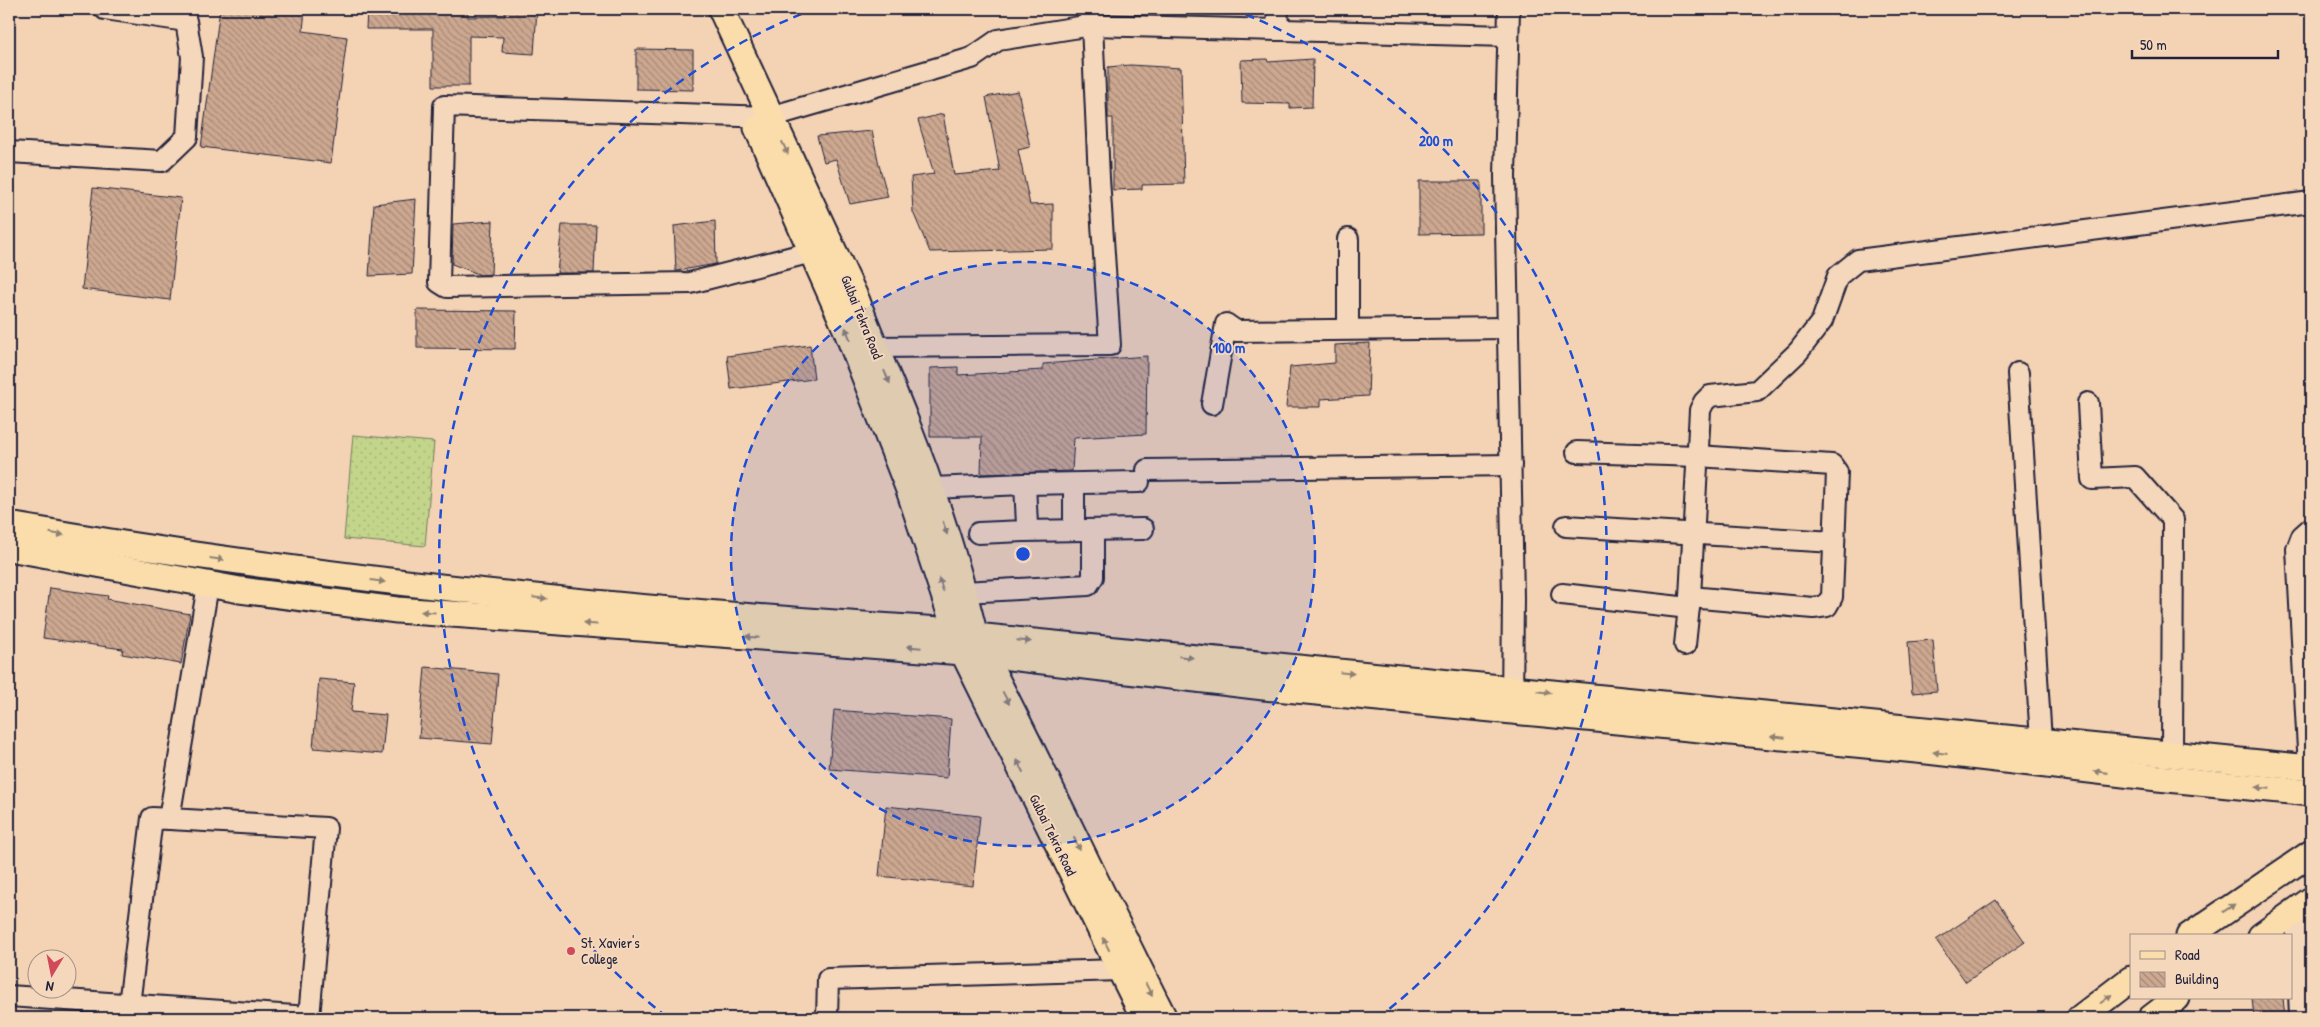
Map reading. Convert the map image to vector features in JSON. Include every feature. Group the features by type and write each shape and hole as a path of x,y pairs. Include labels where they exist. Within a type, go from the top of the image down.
{"main road":[{"name":"Gulbai Tekra Road","path":"706,9 727,55 761,116 857,301 932,488 964,592 970,643 1164,1018"},
{"name":"Gulbai Tekra Road","path":"721,9 812,252 846,329 970,643 1119,970 1144,1018"},
{"path":"9,525 198,556 401,584 1513,700 1917,750 2158,778 2311,793"},
{"path":"9,548 208,585 397,610 970,643"},
{"path":"1513,700 2040,741 2310,768"},
{"path":"2192,934 2311,853"},
{"path":"2264,934 2304,906"},
{"path":"2080,1018 2130,980"},
{"path":"2150,1018 2174,1000"}],"street":[{"path":"9,152 162,161 187,137 192,57 186,21 104,9"},
{"path":"1277,30 1278,9"},
{"path":"1509,9 1505,176 1511,465 1513,700"},
{"path":"874,347 1110,345 1091,17"},
{"path":"812,252 690,283 447,287 439,282 444,106 761,116 972,58 998,40 1091,17 1277,30 1508,36"},
{"path":"9,141 40,155"},
{"path":"1685,645 1700,410 1710,396 1757,391 1804,344 1822,321 1838,276 1858,260 2311,202"},
{"path":"1348,239 1348,330"},
{"path":"1212,404 1226,324 1236,331 1508,328"},
{"path":"2018,373 2040,741"},
{"path":"2088,402 2092,479 2135,477 2174,520 2172,754"},
{"path":"1562,594 1813,608 1827,606 1832,598 1836,472 1832,465 1698,456 1577,452"},
{"path":"932,488 1074,484 1143,476 1511,465"},
{"path":"1024,531 1027,525 1025,484"},
{"path":"964,592 1088,585 1093,577 1074,484"},
{"path":"1566,526 1834,542"},
{"path":"2310,768 2297,549 2302,536 2311,528"},
{"path":"978,533 1143,529"},
{"path":"169,819 208,585"},
{"path":"9,996 129,1005 309,1018 326,828 152,818 129,1005"},
{"path":"2300,1018 2304,906"},
{"path":"827,1018 828,979 1119,970"}],"green space":[{"path":"353,435 434,442 425,546 344,539"}],"building":[{"path":"220,9 305,9 303,31 347,37 331,163 201,147"},
{"path":"367,9 468,9 468,17 505,16 505,9 537,9 534,54 502,52 503,37 469,36 469,86 433,86 433,29 366,29"},
{"path":"636,49 693,50 693,90 636,89"},
{"path":"1267,59 1268,62 1313,59 1312,107 1290,108 1290,104 1242,103 1241,60"},
{"path":"1130,65 1181,68 1184,184 1142,185 1142,189 1113,190 1113,118 1108,118 1108,67"},
{"path":"1018,91 1030,147 1018,150 1030,205 1053,204 1053,249 930,252 913,212 911,177 934,174 918,120 943,114 954,175 1000,171 986,97"},
{"path":"872,131 888,197 850,204 836,159 824,162 817,136"},
{"path":"1419,181 1481,181 1481,233 1419,234"},
{"path":"93,188 181,198 170,300 82,289"},
{"path":"416,199 412,274 369,276 374,204"},
{"path":"493,221 491,274 481,275 452,264 453,224"},
{"path":"715,221 716,264 676,271 674,226"},
{"path":"562,225 596,225 594,273 557,273"},
{"path":"417,310 516,311 515,349 417,348"},
{"path":"1370,343 1368,396 1321,399 1321,407 1286,407 1290,367 1335,363 1335,345"},
{"path":"810,345 814,379 731,389 727,356"},
{"path":"1147,356 1146,434 1074,438 1072,471 981,474 982,437 930,437 930,368 958,367 958,375 1043,370 1043,364"},
{"path":"50,588 108,596 107,599 190,614 181,664 122,654 123,649 43,638"},
{"path":"1933,640 1937,691 1912,693 1908,642"},
{"path":"425,667 498,674 492,744 419,738"},
{"path":"319,679 354,682 351,712 386,715 382,754 313,748"},
{"path":"834,710 951,719 947,778 829,769"},
{"path":"886,806 980,816 973,886 879,876"},
{"path":"1996,900 2025,942 1966,982 1936,940"},
{"path":"2252,1000 2283,1000 2285,1018 2254,1018"}],"place":[{"name":"St. Xavier's College","path":"571,951"}]}
